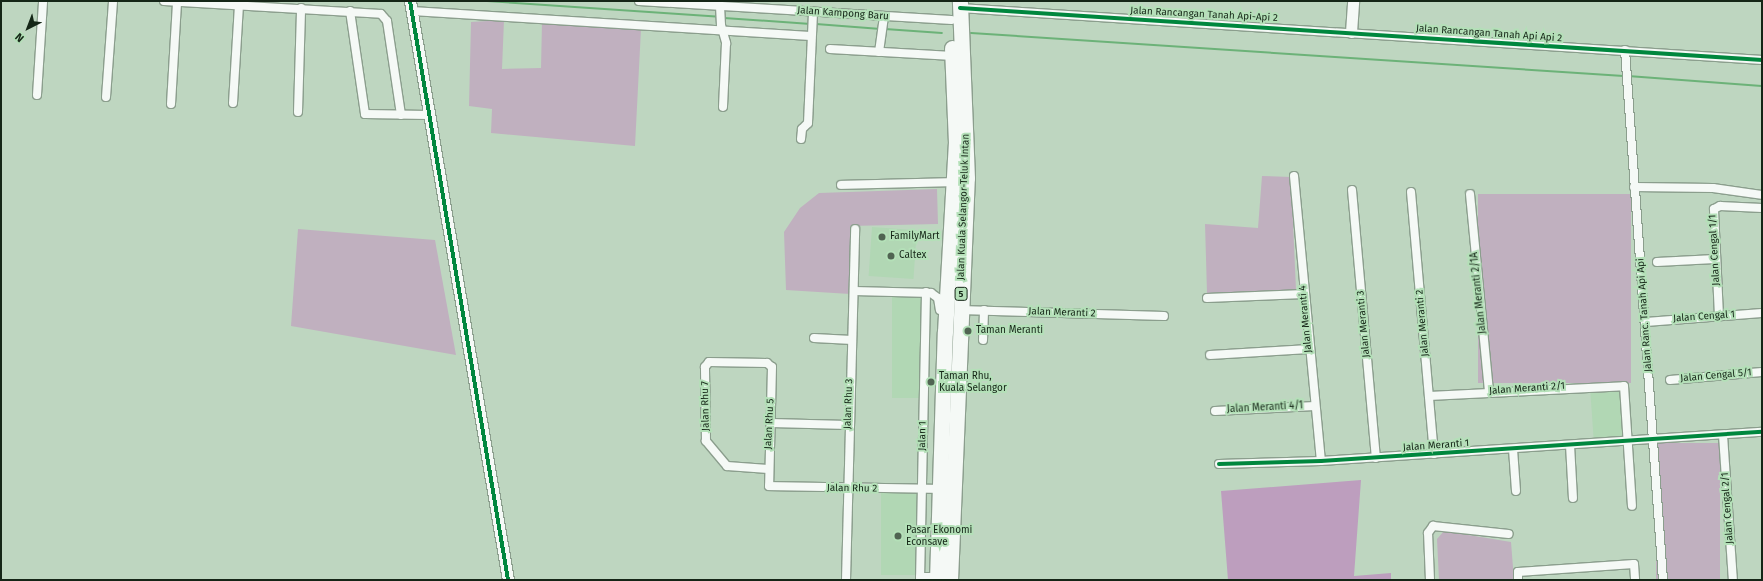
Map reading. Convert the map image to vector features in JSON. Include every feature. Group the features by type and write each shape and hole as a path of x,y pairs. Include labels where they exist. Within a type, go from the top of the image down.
{"highway":[{"name":"Jalan Kuala Selangor-Teluk Intan","path":"942,579 940,489 945,332 953,182 953,56 955,8"},
{"name":"Jalan Kuala Selangor-Teluk Intan","path":"942,579 960,310 967,127 955,8"}],"street":[{"path":"37,95 43,1"},
{"path":"106,97 113,1"},
{"path":"164,1 374,12 387,20 401,115"},
{"name":"Jalan Kampong Baru","path":"639,1 720,9 813,12 883,20 955,8"},
{"path":"1351,32 1353,1"},
{"path":"171,104 177,2"},
{"path":"233,103 239,5"},
{"path":"508,580 428,115 411,6 722,27 810,36"},
{"path":"298,112 301,8"},
{"name":"Jalan Rancangan Tanah Api-Api 2","path":"955,8 1351,32"},
{"path":"720,9 726,43 723,107"},
{"path":"350,11 365,114 428,115"},
{"path":"801,139 802,129 808,123 810,36 813,12"},
{"path":"879,52 883,20"},
{"name":"Jalan Rancangan Tanah Api Api 2","path":"1351,32 1625,50"},
{"path":"830,50 953,56"},
{"path":"1625,50 1762,60"},
{"name":"Jalan Ranc. Tanah Api Api","path":"1625,50 1634,186 1646,322 1663,580"},
{"name":"Jalan Meranti 4","path":"1294,176 1309,349 1321,462"},
{"path":"841,185 953,182"},
{"path":"1634,186 1713,188 1762,196"},
{"name":"Jalan Meranti 3","path":"1352,190 1376,458"},
{"name":"Jalan Meranti 2","path":"1412,192 1434,454"},
{"name":"Jalan Meranti 2/1A","path":"1470,194 1489,392"},
{"name":"Jalan Cengal 1/1","path":"1719,316 1715,258 1715,207 1762,208"},
{"name":"Jalan Rhu 3","path":"846,580 848,425 856,229"},
{"path":"928,293 941,283 943,262 949,251"},
{"path":"1657,262 1715,258"},
{"path":"854,291 928,293 940,301 945,332"},
{"name":"Jalan 1","path":"920,578 921,490 928,293"},
{"path":"1207,298 1304,294"},
{"name":"Jalan Meranti 2","path":"960,310 1164,316"},
{"path":"983,340 984,310"},
{"name":"Jalan Cengal 1","path":"1646,322 1762,313"},
{"path":"814,338 852,340"},
{"path":"1210,356 1309,349"},
{"name":"Jalan Rhu 7","path":"768,469 727,466 706,441 705,367 711,361 771,364"},
{"name":"Jalan Rhu 5","path":"767,483 771,423 771,364"},
{"name":"Jalan Cengal 5/1","path":"1670,380 1762,372"},
{"name":"Jalan Meranti 2/1","path":"1430,396 1624,386 1629,441"},
{"name":"Jalan Meranti 4/1","path":"1215,411 1315,406"},
{"path":"771,423 848,425"},
{"name":"Jalan Meranti 1","path":"1219,464 1321,462 1762,432"},
{"name":"Jalan Cengal 2/1","path":"1723,435 1733,580"},
{"path":"1629,441 1632,506"},
{"path":"1570,445 1573,498"},
{"path":"1513,449 1516,491"},
{"name":"Jalan Rhu 2","path":"767,483 772,487 921,490 940,489"},
{"path":"1430,580 1428,533 1430,528 1508,534"},
{"path":"1518,580 1518,572 1634,564 1635,580"},
{"path":"920,578 942,579"}],"shaded area":[{"path":"504,20 502,69 541,68 542,22 641,29 635,146 491,133 492,109 469,106 471,22"},
{"path":"1262,176 1291,177 1296,290 1207,293 1205,224 1258,228"},
{"path":"937,189 938,224 850,226 850,294 786,290 784,232 800,208 819,193"},
{"path":"1478,194 1631,194 1631,383 1478,383"},
{"path":"872,227 917,230 913,279 869,276"},
{"path":"298,229 435,240 456,355 291,326"},
{"path":"892,295 923,295 923,398 892,398"},
{"path":"1622,386 1626,438 1594,440 1590,388"},
{"path":"1656,443 1720,443 1720,580 1656,580"},
{"path":"1361,480 1354,576 1391,573 1391,580 1228,580 1221,491"},
{"path":"881,492 918,492 918,575 881,575"},
{"path":"1444,531 1511,542 1514,580 1439,580 1437,539"}],"waterway":[{"path":"487,1 719,17"},
{"path":"724,18 811,24"},
{"path":"816,24 881,29"},
{"path":"885,29 942,33"},
{"path":"971,33 1624,76"},
{"path":"1628,76 1762,86"}],"cycle path":[{"path":"410,1 508,580"},
{"path":"960,8 1762,60"},
{"path":"1219,464 1321,461 1762,432"}],"place":[{"name":"FamilyMart","path":"882,237"},
{"name":"Caltex","path":"891,256"},
{"name":"Taman Meranti","path":"968,331"},
{"name":"Taman Rhu, Kuala Selangor","path":"931,382"},
{"name":"Pasar Ekonomi Econsave","path":"898,536"}]}
